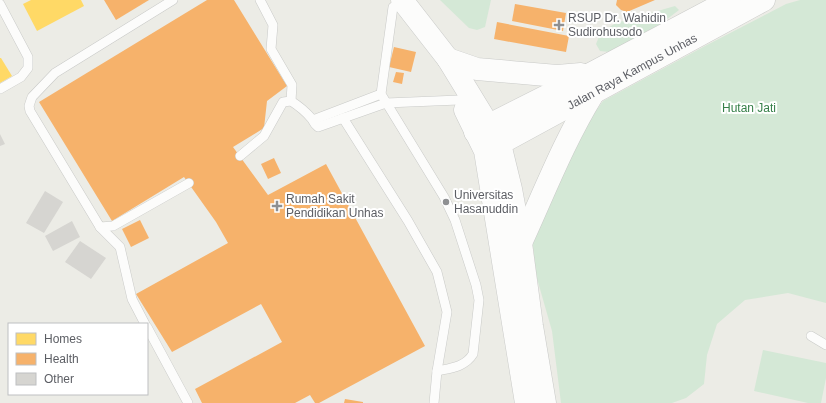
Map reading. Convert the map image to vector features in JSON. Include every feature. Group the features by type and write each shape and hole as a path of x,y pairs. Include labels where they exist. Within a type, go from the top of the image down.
{"street":[{"name":"Jalan Raya Kampus Unhas","path":"493,148 593,83 730,0"},
{"name":"Jalan Raya Kampus Unhas","path":"593,83 764,0"},
{"path":"394,2 459,100 482,128"},
{"path":"394,2 448,59 493,148 511,189 521,243 532,326 545,403"},
{"path":"448,59 477,69 557,76 593,83"},
{"path":"482,128 593,83"},
{"path":"521,243 593,83"},
{"path":"493,148 526,403"}],"lane":[{"path":"144,323 132,299 120,247 100,227 30,111 29,106 30,101 55,73 173,0"},
{"path":"260,0 274,25 271,49 292,85 291,101"},
{"path":"394,2 381,94 444,197 455,220 477,290 479,305 473,354 470,359 461,366 437,371"},
{"path":"0,4 28,56 28,68 21,77 0,89"},
{"path":"313,120 381,94"},
{"path":"240,156 264,136 282,102 291,101 301,108 318,127 386,103 459,100"},
{"path":"343,118 408,221 437,272 447,312 437,371 434,403"},
{"path":"100,227 113,226 189,183"},
{"path":"148,329 188,403"},
{"path":"811,336 826,346"}],"green space":[{"path":"440,0 491,0 485,27 477,30 469,28"},
{"name":"Hutan Jati","path":"800,0 826,0 826,303 788,293 745,300 717,324 707,355 704,384 686,398 672,403 561,403 552,331 536,275 532,236 571,146 603,101 786,4"},
{"path":"675,6 679,10 662,23 609,52 600,51 596,44 601,32 616,23"},
{"path":"763,350 826,363 826,378 821,403 808,403 754,391"}],"building: Homes":[{"path":"31,0 81,0 84,6 37,31 23,4"},
{"path":"0,58 12,76 0,83"}],"building: Health":[{"path":"104,0 149,0 116,20"},
{"path":"207,0 234,0 287,86 267,101 264,128 233,147 268,195 326,164 425,346 319,403 315,403 310,395 295,403 202,403 195,389 282,342 261,304 172,352 136,294 228,243 216,222 184,177 112,221 39,102"},
{"path":"617,0 655,0 627,12 621,10 616,5"},
{"path":"515,4 566,13 563,31 512,21"},
{"path":"497,22 569,36 566,52 494,39"},
{"path":"394,47 416,52 411,72 389,67"},
{"path":"396,72 404,73 402,84 393,82"},
{"path":"274,158 281,173 268,179 261,164"},
{"path":"140,220 149,238 131,247 122,229"},
{"path":"345,399 363,402 363,403 344,403"}],"building: Other":[{"path":"0,134 5,144 0,146"},
{"path":"45,191 63,202 44,233 26,223"},
{"path":"72,221 80,237 53,251 45,236"},
{"path":"80,241 106,258 91,279 65,262"}],"place":[{"name":"RSUP Dr. Wahidin Sudirohusodo","path":"559,25"},
{"name":"Universitas Hasanuddin","path":"446,202"},
{"name":"Rumah Sakit Pendidikan Unhas","path":"277,206"}]}
